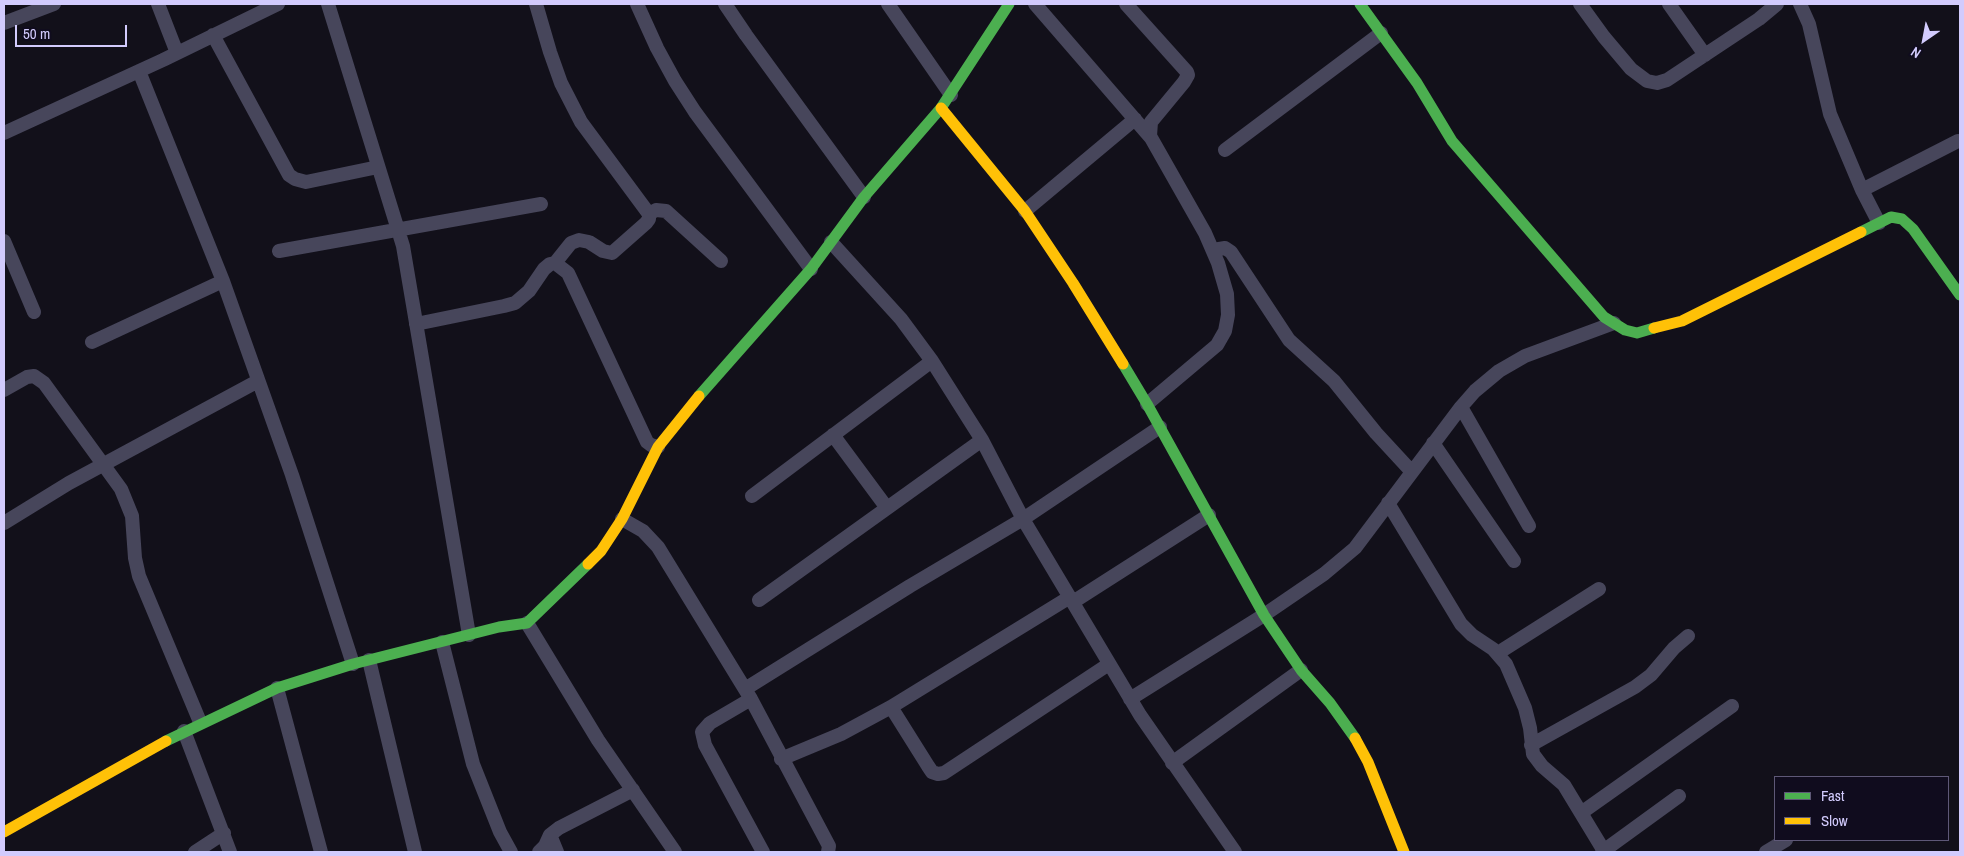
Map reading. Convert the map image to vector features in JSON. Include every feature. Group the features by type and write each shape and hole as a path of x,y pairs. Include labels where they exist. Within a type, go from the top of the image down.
{"street":[{"path":"4,23 54,4"},
{"path":"158,4 177,53"},
{"path":"4,134 278,4"},
{"path":"328,4 403,246 469,635"},
{"path":"416,324 515,303 529,291 544,269 550,264 556,263 571,243 579,240 589,242 602,251 612,253 649,219 649,214 581,122 562,83 550,52 536,4"},
{"path":"638,4 674,81 811,269"},
{"path":"725,4 864,197"},
{"path":"888,4 951,95"},
{"path":"4,832 184,730 277,688 353,664 500,627 527,624 601,551 622,519 658,447 679,419 811,269 864,197 941,108 1008,4"},
{"path":"1035,4 1151,138 1205,233 1213,250 1227,294 1228,315 1225,331 1217,345 1147,404"},
{"path":"1126,4 1188,75 1151,122 1149,131 1151,138"},
{"path":"1360,4 1417,83 1452,141 1604,317 1624,330 1637,333 1682,321 1891,217 1902,219 1913,229 1960,295"},
{"path":"1580,4 1604,38 1631,69 1647,81 1657,82 1667,80 1760,19 1777,4"},
{"path":"1669,4 1705,55"},
{"path":"1800,4 1809,24 1830,114 1862,190 1879,223"},
{"path":"1225,150 1381,33"},
{"path":"214,35 289,175 301,182 306,182 378,167"},
{"path":"139,71 223,281 292,475 353,664"},
{"path":"941,108 1025,211 1073,283 1147,404 1264,615 1301,670 1352,732 1368,762 1404,852"},
{"path":"1025,211 1135,120"},
{"path":"1862,190 1958,141"},
{"path":"279,251 541,204"},
{"path":"649,214 656,210 666,211 720,261"},
{"path":"4,241 34,312"},
{"path":"831,242 901,319 932,361 982,440 1024,519 1130,699 1231,851"},
{"path":"1213,250 1225,248 1235,257 1289,340 1329,376 1376,433 1412,472"},
{"path":"556,263 568,273 647,442 658,447"},
{"path":"92,342 223,281"},
{"path":"1130,699 1264,615 1324,574 1355,548 1461,407 1475,391 1499,371 1525,356 1614,323"},
{"path":"752,496 932,361"},
{"path":"4,390 27,376 34,376 44,383 127,501 132,516 135,558 139,576 200,722"},
{"path":"4,523 102,464 258,380"},
{"path":"1461,407 1529,526"},
{"path":"763,852 705,745 702,732 710,722 748,694 910,586 1024,519 1160,427"},
{"path":"833,435 886,508"},
{"path":"759,600 982,440"},
{"path":"1433,443 1514,561"},
{"path":"1388,503 1461,624 1466,630 1498,654 1506,664 1525,708 1530,728 1531,745 1536,760 1564,785 1581,813 1611,850 1679,796"},
{"path":"781,759 841,734 891,707 1209,515"},
{"path":"622,519 643,531 658,547 748,694 829,846 828,852"},
{"path":"1498,654 1599,589"},
{"path":"527,624 598,740 675,852"},
{"path":"1531,745 1635,687 1651,675 1674,648 1688,636"},
{"path":"442,642 473,764 510,852"},
{"path":"369,660 415,852"},
{"path":"891,707 932,772 944,773 1109,664"},
{"path":"1172,763 1301,670"},
{"path":"277,688 321,852"},
{"path":"1581,813 1732,706"},
{"path":"184,730 230,852"},
{"path":"539,852 545,846 550,835 559,828 633,790"},
{"path":"195,852 224,833"},
{"path":"550,835 557,852"},
{"path":"1766,852 1784,841"}],"traffic: fast":[{"path":"699,396 811,269 864,197 941,108 1009,4"},
{"path":"1360,4 1417,83 1452,141 1604,317 1625,330 1637,333 1654,328"},
{"path":"1861,232 1891,217 1902,219 1913,229 1960,295"},
{"path":"1123,364 1264,615 1301,670 1330,703 1355,738"},
{"path":"166,741 277,688 353,664 499,627 527,623 588,564"}],"traffic: slow":[{"path":"941,108 1025,211 1073,283 1123,364"},
{"path":"1654,328 1682,321 1861,232"},
{"path":"588,564 601,551 622,519 658,447 699,396"},
{"path":"1355,738 1368,762 1404,852"},
{"path":"4,832 166,741"}]}
